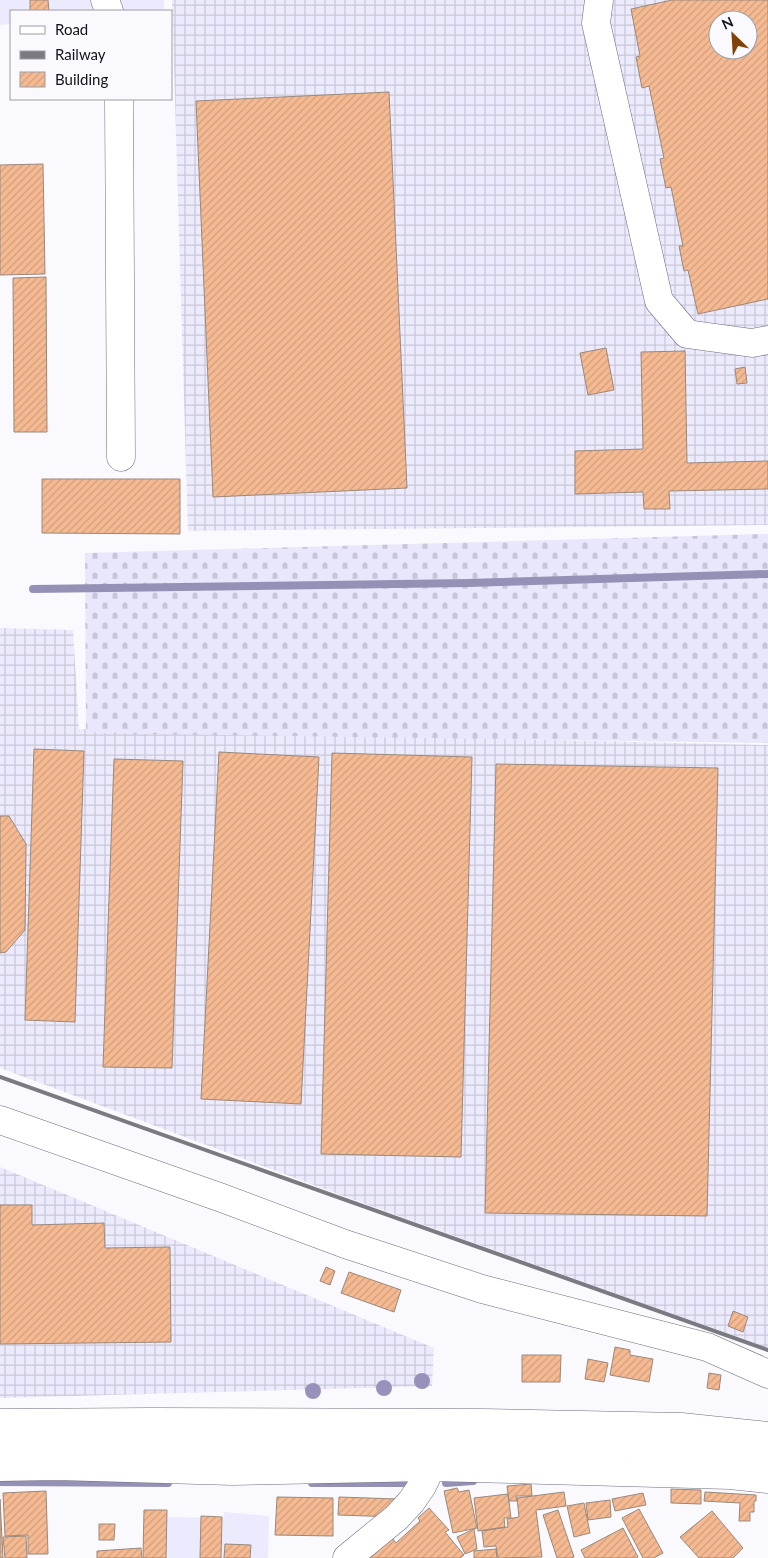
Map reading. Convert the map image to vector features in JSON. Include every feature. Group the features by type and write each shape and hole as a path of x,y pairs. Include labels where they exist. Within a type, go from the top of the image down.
{"street":[{"path":"599,0 596,23 659,301 687,334 752,343 768,340"},
{"path":"119,100 121,457"},
{"path":"0,1120 222,1198 345,1244 482,1289 707,1348 768,1374"},
{"path":"0,1423 493,1423 682,1427 768,1436"},
{"path":"0,1445 429,1455 768,1479"},
{"path":"0,1467 57,1466 233,1471 429,1455 634,1445 768,1456"},
{"path":"346,1558 396,1518 422,1486 429,1455"}],"shaded area":[{"path":"0,0 164,0 164,10 10,10 10,24 0,25"},
{"path":"172,0 768,0 768,525 188,531"},
{"path":"0,628 73,630 79,729 768,745 768,1348 346,1197 0,1068"},
{"path":"0,1167 434,1348 432,1386 0,1398"},
{"path":"224,1512 269,1516 268,1558 147,1558 148,1517 224,1518"}],"green space":[{"path":"768,534 768,743 86,733 85,553"}],"building":[{"path":"30,0 48,0 49,10 30,10"},
{"path":"672,0 768,0 768,299 698,314 688,270 684,271 679,246 683,246 671,187 666,188 660,159 664,158 649,86 642,88 636,57 640,56 631,9"},
{"path":"389,92 407,488 213,497 196,101"},
{"path":"43,164 45,274 0,275 0,165"},
{"path":"46,277 47,432 14,432 13,278"},
{"path":"606,348 614,390 588,395 580,353"},
{"path":"685,351 687,463 768,461 768,489 669,491 670,509 644,509 643,492 575,494 575,451 643,449 641,352"},
{"path":"745,367 747,383 737,384 735,369"},
{"path":"42,479 180,479 180,534 42,533"},
{"path":"34,749 84,751 75,1022 25,1020"},
{"path":"219,752 319,757 301,1104 201,1099"},
{"path":"332,753 472,757 461,1157 321,1154"},
{"path":"114,759 183,761 172,1068 103,1067"},
{"path":"496,764 718,768 707,1216 485,1213"},
{"path":"0,816 9,816 26,844 25,930 6,952 0,953"},
{"path":"0,1205 32,1205 32,1225 104,1223 105,1248 170,1247 171,1342 0,1344"},
{"path":"326,1267 335,1271 330,1285 320,1281"},
{"path":"349,1272 401,1290 394,1312 341,1293"},
{"path":"733,1311 748,1317 743,1332 728,1326"},
{"path":"615,1347 630,1350 630,1355 653,1359 649,1382 610,1375"},
{"path":"522,1355 561,1355 560,1382 522,1382"},
{"path":"588,1359 608,1363 604,1382 585,1379"},
{"path":"709,1373 721,1375 719,1390 707,1388"},
{"path":"531,1484 532,1496 516,1496 517,1501 509,1501 507,1486"},
{"path":"457,1488 459,1492 469,1490 477,1528 453,1533 444,1491"},
{"path":"671,1489 701,1490 701,1504 671,1503"},
{"path":"46,1491 48,1554 28,1554 28,1535 5,1536 3,1493"},
{"path":"564,1492 566,1506 536,1510 542,1557 498,1558 496,1546 484,1547 482,1531 508,1527 507,1519 519,1517 517,1498"},
{"path":"705,1492 756,1495 754,1512 750,1512 750,1521 739,1521 740,1503 704,1501"},
{"path":"643,1493 646,1505 615,1511 612,1499"},
{"path":"508,1494 511,1518 504,1518 505,1527 478,1531 474,1498"},
{"path":"277,1497 333,1498 333,1536 275,1535"},
{"path":"339,1497 397,1499 397,1517 338,1515"},
{"path":"0,1499 3,1558 0,1558"},
{"path":"610,1500 611,1517 588,1520 586,1503"},
{"path":"584,1503 590,1533 574,1537 567,1506"},
{"path":"429,1508 449,1530 445,1532 464,1555 460,1558 370,1558 392,1538 396,1543 420,1521 418,1518"},
{"path":"639,1509 663,1553 654,1558 643,1558 622,1518"},
{"path":"144,1510 167,1510 166,1558 143,1558"},
{"path":"558,1510 574,1557 557,1558 543,1515"},
{"path":"712,1511 743,1548 733,1558 699,1558 680,1537"},
{"path":"201,1516 222,1517 221,1558 200,1558"},
{"path":"99,1524 115,1524 114,1540 99,1540"},
{"path":"623,1528 638,1557 585,1558 581,1550"},
{"path":"474,1529 477,1549 465,1554 457,1537"},
{"path":"26,1536 27,1558 5,1558 3,1537"},
{"path":"225,1544 251,1545 250,1558 224,1558"},
{"path":"141,1548 142,1558 97,1558 97,1551"},
{"path":"496,1549 497,1558 474,1558 474,1551"}],"waterway":[{"path":"33,589 468,583 768,574"},
{"path":"446,1483 473,1481"},
{"path":"0,1482 168,1483"},
{"path":"312,1483 412,1483"}],"railway":[{"path":"0,1077 768,1350"}]}
